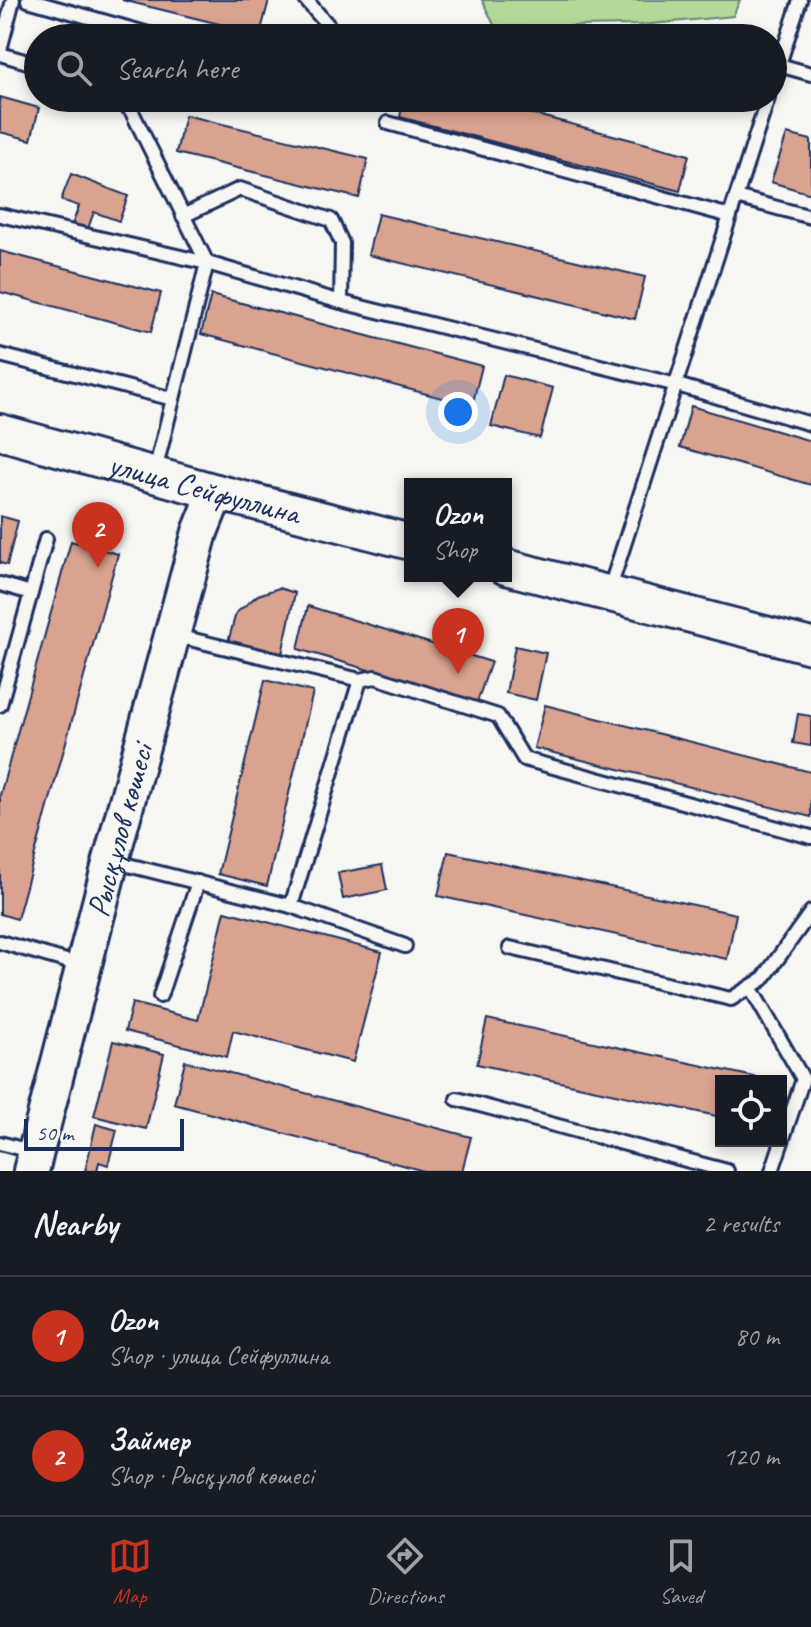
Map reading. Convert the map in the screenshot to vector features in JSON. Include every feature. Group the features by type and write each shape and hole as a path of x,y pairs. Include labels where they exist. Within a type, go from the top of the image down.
{"street":[{"name":"улица Сейфуллина","path":"0,432 404,540"},
{"name":"Рысқұлов көшесі","path":"34,1162 172,635 200,532 216,492"},
{"path":"512,569 811,646"}],"lane":[{"path":"13,0 4,17 0,52 24,60"},
{"path":"28,0 113,24"},
{"path":"306,0 327,24"},
{"path":"787,40 800,0"},
{"path":"787,67 811,74"},
{"path":"132,112 207,263 154,474"},
{"path":"611,594 612,582 763,112"},
{"path":"388,123 730,216"},
{"path":"183,216 240,189 331,220 342,243 341,302"},
{"path":"736,197 811,217"},
{"path":"0,215 207,263 341,302 677,385 811,424"},
{"path":"0,355 173,399"},
{"path":"0,705 46,539"},
{"path":"0,584 31,593"},
{"path":"172,635 360,680 375,677 498,716 524,759 811,837"},
{"path":"291,906 360,680"},
{"path":"111,860 291,906 405,946"},
{"path":"160,996 198,882"},
{"path":"510,948 731,999 763,979 811,912"},
{"path":"0,942 83,966"},
{"path":"750,987 803,1079 772,1171"},
{"path":"457,1099 727,1171"},
{"path":"0,1143 34,1162"}],"green space":[{"path":"482,0 740,0 733,16 652,24 494,24"}],"building":[{"path":"122,0 269,0 263,24 219,24"},
{"path":"0,97 24,104 24,112 38,112 31,140 0,132"},
{"path":"401,112 525,112 689,155 680,191 400,117"},
{"path":"185,115 368,159 359,198 176,153"},
{"path":"787,134 811,140 811,194 771,182"},
{"path":"71,174 128,196 119,221 94,212 87,231 72,225 79,206 61,200"},
{"path":"378,214 645,277 635,319 368,255"},
{"path":"0,251 161,293 151,332 0,292"},
{"path":"211,295 482,366 472,406 201,334"},
{"path":"504,375 553,388 540,438 491,426"},
{"path":"691,406 811,441 811,485 680,447"},
{"path":"0,516 18,521 7,565 0,563"},
{"path":"71,541 118,554 17,919 0,914 0,795"},
{"path":"279,588 295,593 281,659 228,642 236,613 258,595"},
{"path":"308,606 491,662 477,702 298,649"},
{"path":"515,646 546,653 536,700 506,693"},
{"path":"265,680 313,692 267,886 218,874"},
{"path":"545,705 811,772 811,817 534,748"},
{"path":"798,714 811,716 811,746 793,743"},
{"path":"448,852 736,914 727,959 438,896"},
{"path":"382,865 387,890 343,899 338,873"},
{"path":"225,911 382,952 353,1062 233,1031 227,1057 125,1031 132,1003 198,1020"},
{"path":"487,1019 745,1075 715,1075 715,1116 477,1064"},
{"path":"113,1041 164,1054 146,1129 94,1116"},
{"path":"185,1061 471,1137 462,1171 424,1171 174,1104"},
{"path":"96,1124 117,1130 108,1165 99,1162 97,1171 85,1171"}],"place":[{"name":"Займер","path":"98,568"},
{"name":"Ozon","path":"458,674"}]}
